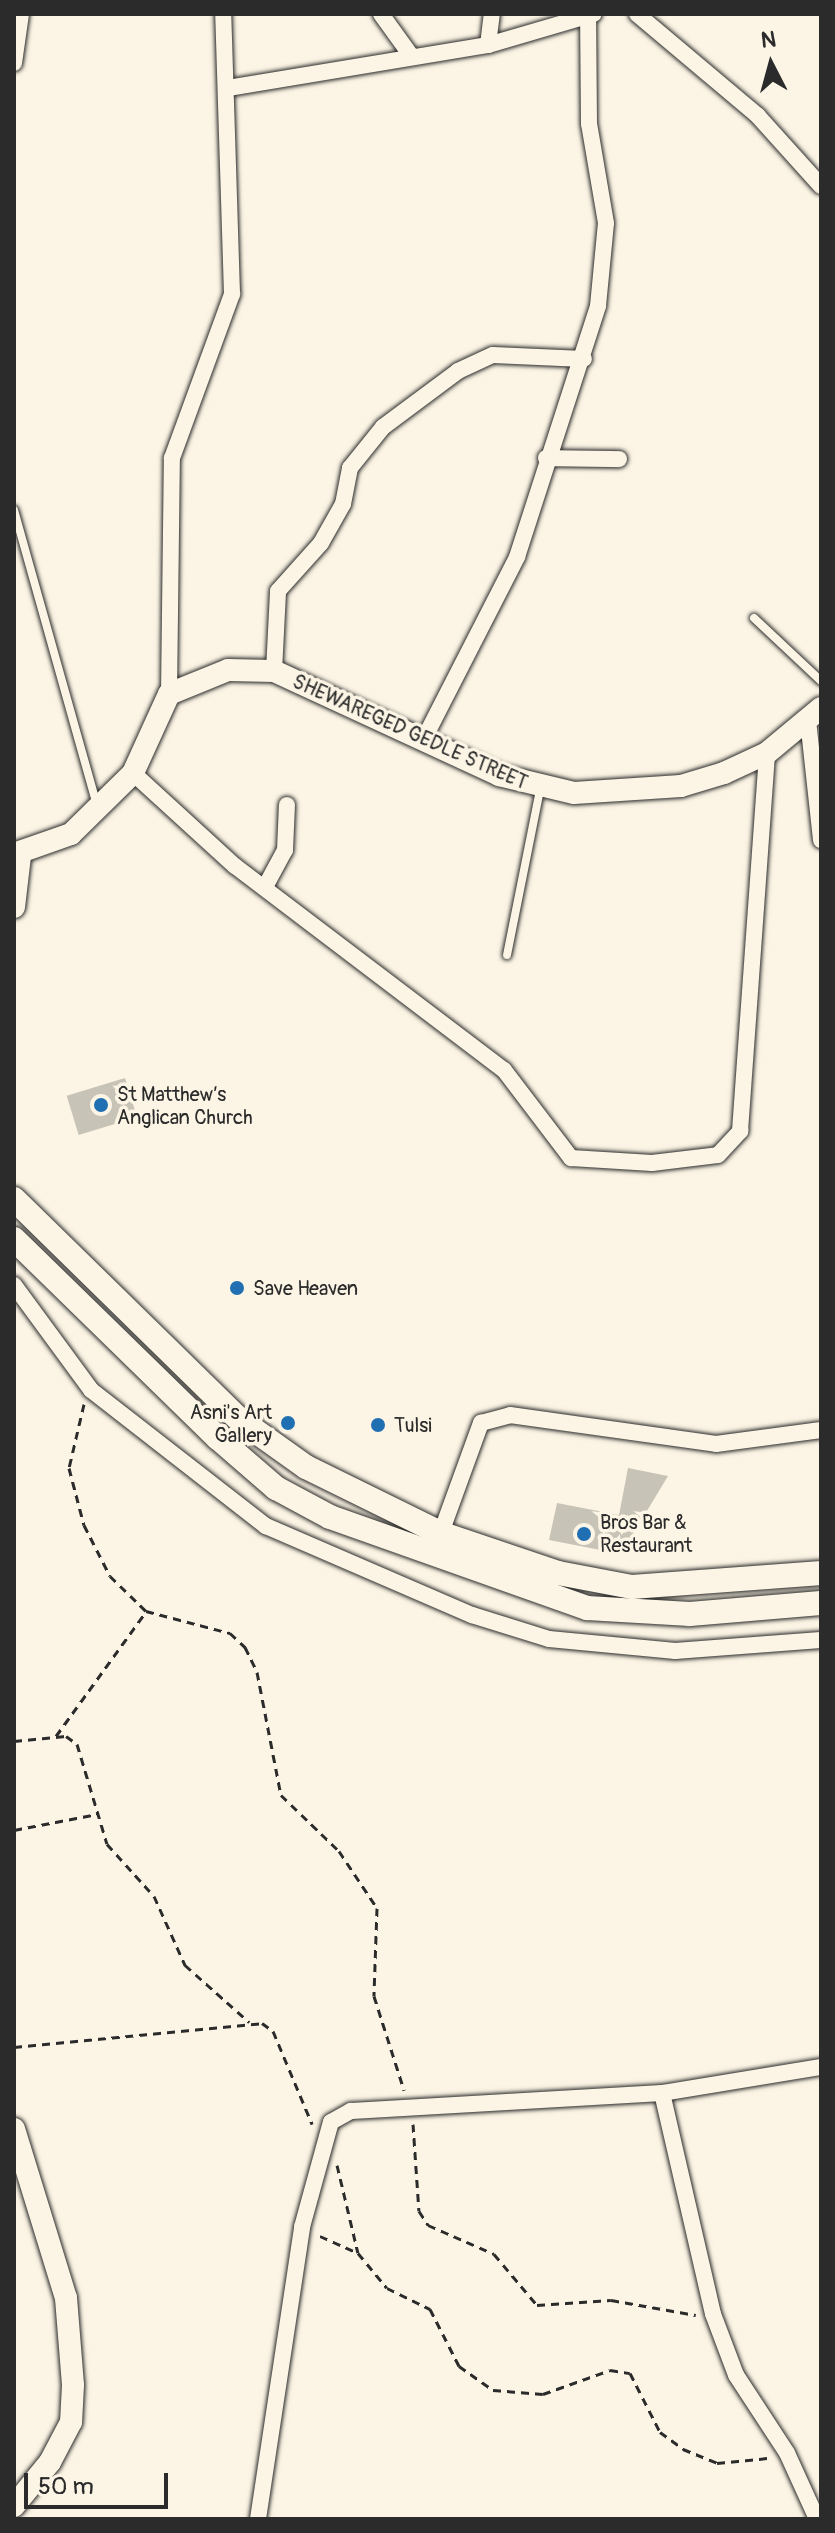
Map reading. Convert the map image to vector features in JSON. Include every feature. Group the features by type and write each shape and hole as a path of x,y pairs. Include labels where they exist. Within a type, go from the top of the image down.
{"main road":[{"path":"14,1199 240,1420 306,1467 440,1533 558,1573 632,1587 821,1573"},
{"path":"14,1239 276,1488 433,1557 629,1614 821,1603"}],"street":[{"path":"14,63 21,14"},
{"path":"14,907 17,855 71,834 133,773 169,694 170,473 231,303 228,88 223,14"},
{"path":"381,14 412,57"},
{"path":"488,45 492,14"},
{"path":"637,14 758,116 821,186"},
{"path":"228,88 488,45 591,16 589,124 606,223 584,359 546,458 517,557 426,735"},
{"path":"274,671 278,591 321,543 343,504 350,468 383,427 458,371 493,355 584,359"},
{"path":"546,458 619,459"},
{"name":"SHEWAREGED GEDLE STREET","path":"169,694 228,670 274,671 426,735 540,790 626,794 681,786 767,753 815,728"},
{"path":"815,728 821,840"},
{"path":"133,773 265,887 504,1070 571,1158 652,1163 718,1155 740,1131 767,753"},
{"path":"265,887 285,850 287,805"},
{"path":"14,1285 91,1390 266,1526 472,1615 549,1639 621,1650 821,1640"},
{"path":"433,1557 481,1423 510,1415 716,1444 821,1430"},
{"path":"258,2519 302,2227 321,2142 331,2122 351,2111 662,2093 821,2067"},
{"path":"662,2093 713,2314 736,2375 787,2453 817,2519"},
{"path":"14,2129 66,2298 73,2385 71,2422 14,2506"}],"lane":[{"path":"14,510 98,810"},
{"path":"754,618 821,681"},
{"path":"507,955 540,790"}],"path":[{"path":"91,1390 68,1449 72,1487 110,1576 146,1611 230,1633 245,1647 257,1672 281,1795 347,1860 377,1908 374,1996 383,2041 412,2108 419,2211 428,2225 494,2254 537,2305 611,2300 676,2315 713,2314"},
{"path":"56,1736 146,1611"},
{"path":"14,1741 56,1736 77,1744 107,1844 164,1913 185,1965 249,2022 273,2031 321,2142 351,2201 358,2253"},
{"path":"14,1830 97,1814"},
{"path":"14,2047 249,2022"},
{"path":"302,2227 358,2253 387,2288 430,2309 459,2366 493,2390 543,2394 610,2370 630,2373 660,2432 683,2449 742,2465 787,2453"}],"building":[{"name":"St Matthew’s Anglican Church","path":"125,1078 137,1117 79,1135 67,1096"},
{"path":"628,1468 668,1476 621,1554 549,1540 557,1503 619,1515"}],"place":[{"name":"St Matthew’s Anglican Church","path":"101,1105"},
{"name":"Save Heaven","path":"237,1288"},
{"name":"Asni's Art Gallery","path":"288,1423"},
{"name":"Tulsi","path":"378,1425"},
{"name":"Bros Bar & Restaurant","path":"584,1534"}]}
